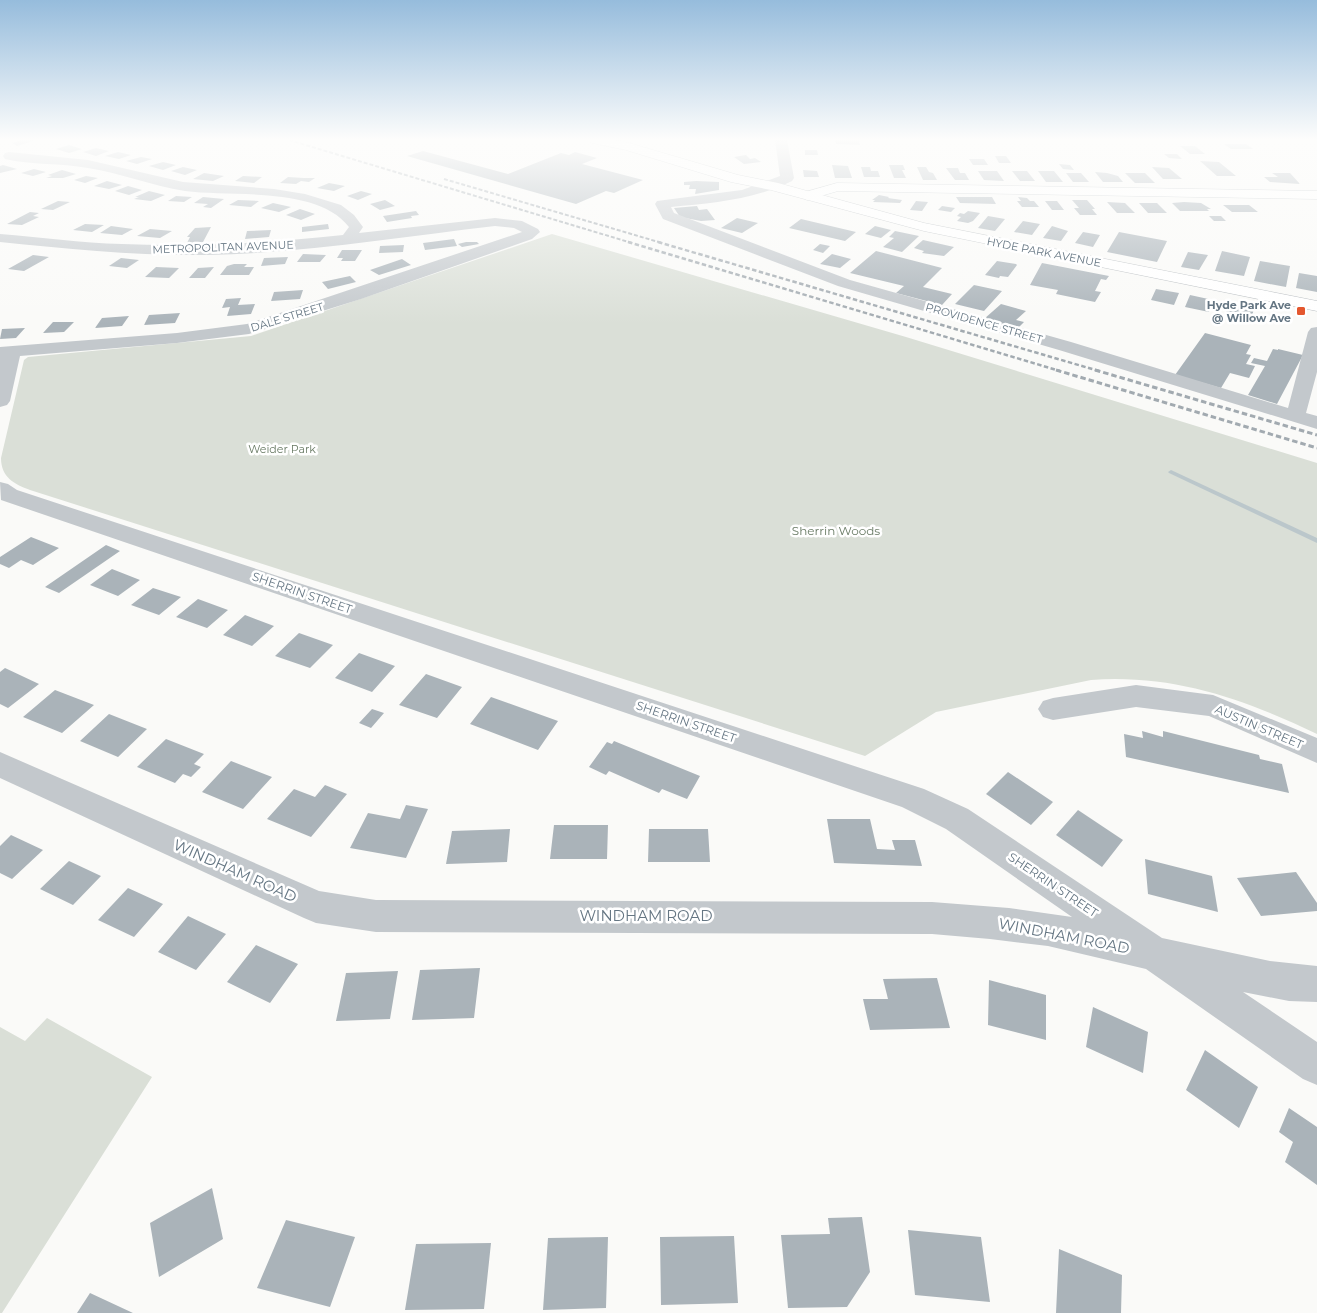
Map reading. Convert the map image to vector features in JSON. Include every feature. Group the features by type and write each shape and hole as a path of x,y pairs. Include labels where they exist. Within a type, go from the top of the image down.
{"main road":[{"name":"HYDE PARK AVENUE","path":"828,201 971,237 1317,306"}],"street":[{"path":"316,201 341,210 349,218 356,227 348,238"},
{"name":"PROVIDENCE STREET","path":"683,201 662,204 668,216 844,284 1065,346 1317,423"},
{"name":"METROPOLITAN AVENUE","path":"0,238 120,250 258,248 506,222"},
{"name":"DALE STREET","path":"6,352 217,334 263,326 527,236 533,232 527,228 506,222"},
{"path":"1294,417 1314,349 1317,332"},
{"path":"0,401 6,352"},
{"name":"SHERRIN STREET","path":"0,489 10,495 913,798 956,819 1317,1065"},
{"name":"AUSTIN STREET","path":"1053,709 1136,696 1213,706 1317,752"},
{"name":"WINDHAM ROAD","path":"0,764 316,907 376,916 932,918 1031,926 1272,980 1317,984"}],"green space":[{"name":"Sherrin Woods","path":"552,234 906,337 1317,463 1317,734 1290,721 1235,700 1179,685 1121,679 1091,680 936,712 865,756 30,490 9,479 3,470 1,458 24,360 28,357 251,336"},
{"path":"47,1018 152,1077 2,1313 0,1313 0,1027 25,1041"}],"building":[{"path":"57,201 70,202 53,210 41,209"},
{"path":"197,201 221,201 211,208 203,207 208,204 194,203"},
{"path":"236,201 259,201 251,207 229,205"},
{"path":"387,201 395,206 380,210 370,204"},
{"path":"566,201 582,201 576,204"},
{"path":"874,201 901,201 900,203"},
{"path":"916,201 928,202 922,211 910,210"},
{"path":"959,201 994,201 996,204 960,203"},
{"path":"1017,201 1034,201 1039,207 1022,207"},
{"path":"1045,201 1057,201 1064,210 1052,210"},
{"path":"1073,201 1088,201 1095,209 1092,209 1097,215 1080,215 1074,208 1079,208"},
{"path":"1107,202 1125,203 1135,213 1117,213"},
{"path":"273,203 291,207 279,212 261,208"},
{"path":"1139,203 1157,203 1167,213 1148,213"},
{"path":"1172,203 1201,203 1211,209 1207,209 1209,211 1180,211"},
{"path":"1223,205 1249,205 1258,212 1232,212"},
{"path":"697,206 699,210 707,209 715,220 701,221 680,217 674,208"},
{"path":"942,206 955,208 951,212 938,210"},
{"path":"300,209 315,214 301,220 286,215"},
{"path":"416,211 419,215 411,216 412,218 387,222 383,216"},
{"path":"968,211 980,213 973,221 968,223 957,221 961,217 957,216 960,213 964,214"},
{"path":"30,212 39,213 33,216 39,217 22,225 7,224"},
{"path":"988,216 1005,219 995,231 978,228"},
{"path":"1209,216 1221,216 1226,221 1214,221"},
{"path":"737,218 758,223 742,233 721,228"},
{"path":"801,219 856,232 845,241 789,228"},
{"path":"1023,221 1040,224 1032,235 1014,232"},
{"path":"85,224 104,225 92,232 73,230"},
{"path":"328,224 329,229 302,232 302,227"},
{"path":"111,226 133,229 122,235 100,233"},
{"path":"875,226 891,230 881,238 865,234"},
{"path":"1052,226 1068,231 1061,241 1043,238"},
{"path":"211,227 203,242 187,243 190,237 187,237 195,228"},
{"path":"150,229 172,231 160,238 137,236"},
{"path":"271,230 269,237 245,239 247,231"},
{"path":"895,231 919,236 902,252 883,247 894,238 889,237"},
{"path":"1083,232 1100,235 1093,247 1075,243"},
{"path":"1119,232 1167,241 1157,262 1107,252"},
{"path":"454,239 457,246 425,250 423,243"},
{"path":"923,240 954,247 944,256 922,253 924,251 914,248"},
{"path":"477,242 479,244 462,247 458,244"},
{"path":"820,244 830,246 823,253 813,250"},
{"path":"404,245 403,252 379,253 380,246"},
{"path":"342,250 362,250 355,261 341,261 343,258 337,258"},
{"path":"876,251 942,268 923,287 952,294 942,305 896,293 904,286 850,273"},
{"path":"1222,251 1250,257 1244,276 1215,271"},
{"path":"1188,252 1208,255 1199,270 1181,267"},
{"path":"303,254 326,255 320,262 297,262"},
{"path":"832,254 851,259 840,268 820,264"},
{"path":"33,255 49,257 24,271 8,269"},
{"path":"288,257 285,264 261,266 264,258"},
{"path":"121,258 139,260 127,268 109,266"},
{"path":"402,259 411,265 379,275 370,270"},
{"path":"997,261 1017,265 1008,277 1000,276 999,278 985,275"},
{"path":"1260,261 1290,266 1286,287 1254,281"},
{"path":"1042,263 1109,276 1106,280 1101,279 1095,291 1101,292 1095,302 1056,294 1058,290 1030,285"},
{"path":"247,264 244,267 254,267 249,275 220,275 227,266"},
{"path":"156,267 179,268 169,278 145,277"},
{"path":"214,267 205,278 189,278 198,268"},
{"path":"1299,273 1317,276 1317,292 1296,288"},
{"path":"350,276 356,282 328,289 322,282"},
{"path":"974,285 1002,291 984,311 955,304"},
{"path":"1156,289 1179,293 1174,305 1151,300"},
{"path":"303,290 300,299 271,301 274,292"},
{"path":"1190,295 1213,300 1209,312 1185,307"},
{"path":"241,298 238,305 255,304 251,314 227,316 230,307 222,308 226,299"},
{"path":"1229,303 1254,308 1251,321 1225,316"},
{"path":"1001,304 1026,311 1016,320 1024,322 1018,328 984,319"},
{"path":"180,313 175,323 144,325 149,315"},
{"path":"129,316 122,326 95,328 102,318"},
{"path":"53,322 74,322 64,332 43,333"},
{"path":"25,328 16,338 0,339 2,329"},
{"path":"1205,333 1251,345 1246,354 1251,355 1246,364 1255,366 1249,378 1230,373 1221,388 1175,375"},
{"path":"1273,349 1303,355 1277,404 1248,395 1265,366 1251,363 1254,358 1267,361"},
{"path":"31,537 59,548 33,565 21,560 9,568 0,564 0,557"},
{"path":"106,545 120,551 59,593 45,587"},
{"path":"112,569 140,580 118,596 90,585"},
{"path":"153,588 181,597 159,615 131,605"},
{"path":"198,599 228,610 207,628 176,617"},
{"path":"245,615 274,626 252,646 223,635"},
{"path":"299,633 333,645 310,668 275,656"},
{"path":"359,653 395,666 372,692 335,678"},
{"path":"5,668 39,684 8,708 0,704 0,672"},
{"path":"426,674 462,687 437,718 399,705"},
{"path":"55,690 94,705 62,733 23,717"},
{"path":"491,697 558,721 538,750 470,724"},
{"path":"372,709 384,713 371,728 359,723"},
{"path":"109,714 147,729 118,757 80,741"},
{"path":"1142,731 1163,737 1163,731 1259,755 1260,759 1282,764 1289,793 1126,757 1124,734 1143,738"},
{"path":"166,739 204,754 194,764 201,767 191,777 183,774 175,783 137,767"},
{"path":"614,741 700,776 687,799 662,789 659,793 609,771 606,775 589,767 607,742 612,744"},
{"path":"231,761 272,777 243,809 202,792"},
{"path":"1008,772 1053,802 1031,825 986,794"},
{"path":"325,785 347,794 311,837 267,819 294,789 315,797"},
{"path":"406,805 428,809 406,858 350,848 368,813 400,819"},
{"path":"1078,810 1123,840 1102,867 1056,835"},
{"path":"827,819 870,819 877,849 895,850 892,840 915,840 922,866 834,863"},
{"path":"554,825 608,825 607,859 550,859"},
{"path":"510,829 507,862 446,864 452,831"},
{"path":"649,829 708,829 710,862 648,862"},
{"path":"11,835 43,850 12,879 0,873 0,846"},
{"path":"1145,859 1212,876 1218,912 1148,894"},
{"path":"69,861 101,876 73,905 40,889"},
{"path":"1296,872 1317,903 1317,911 1261,916 1237,878"},
{"path":"128,888 163,904 134,937 98,920"},
{"path":"188,916 226,934 196,970 158,952"},
{"path":"256,945 298,964 270,1003 227,982"},
{"path":"480,968 474,1018 412,1020 420,970"},
{"path":"398,971 390,1019 336,1021 346,973"},
{"path":"937,978 950,1028 870,1030 863,999 888,999 883,979"},
{"path":"989,980 1046,995 1046,1040 988,1025"},
{"path":"1093,1007 1148,1032 1143,1073 1086,1047"},
{"path":"1205,1050 1258,1087 1239,1128 1186,1090"},
{"path":"1289,1108 1317,1127 1317,1185 1285,1162 1293,1142 1279,1132"},
{"path":"212,1188 223,1239 159,1277 150,1223"},
{"path":"862,1217 870,1272 847,1307 788,1308 781,1235 830,1234 828,1218"},
{"path":"286,1220 355,1237 330,1307 257,1288"},
{"path":"908,1230 981,1237 990,1302 915,1295"},
{"path":"734,1236 738,1303 661,1305 660,1237"},
{"path":"608,1237 606,1308 543,1310 548,1238"},
{"path":"491,1243 484,1309 405,1310 416,1244"},
{"path":"1059,1249 1122,1275 1121,1313 1056,1313"},
{"path":"90,1293 133,1313 77,1313"}],"waterway":[{"path":"1171,472 1317,541"}],"railway":[{"path":"493,201 632,243"},
{"path":"520,201 662,243"},
{"path":"628,242 1060,371"},
{"path":"658,242 1099,371"},
{"path":"1056,370 1317,448"},
{"path":"1095,370 1317,435"}],"place":[{"name":"Hyde Park Ave @ Willow Ave","path":"1301,311"}],"park label":[{"name":"Weider Park","path":"282,449"}]}
